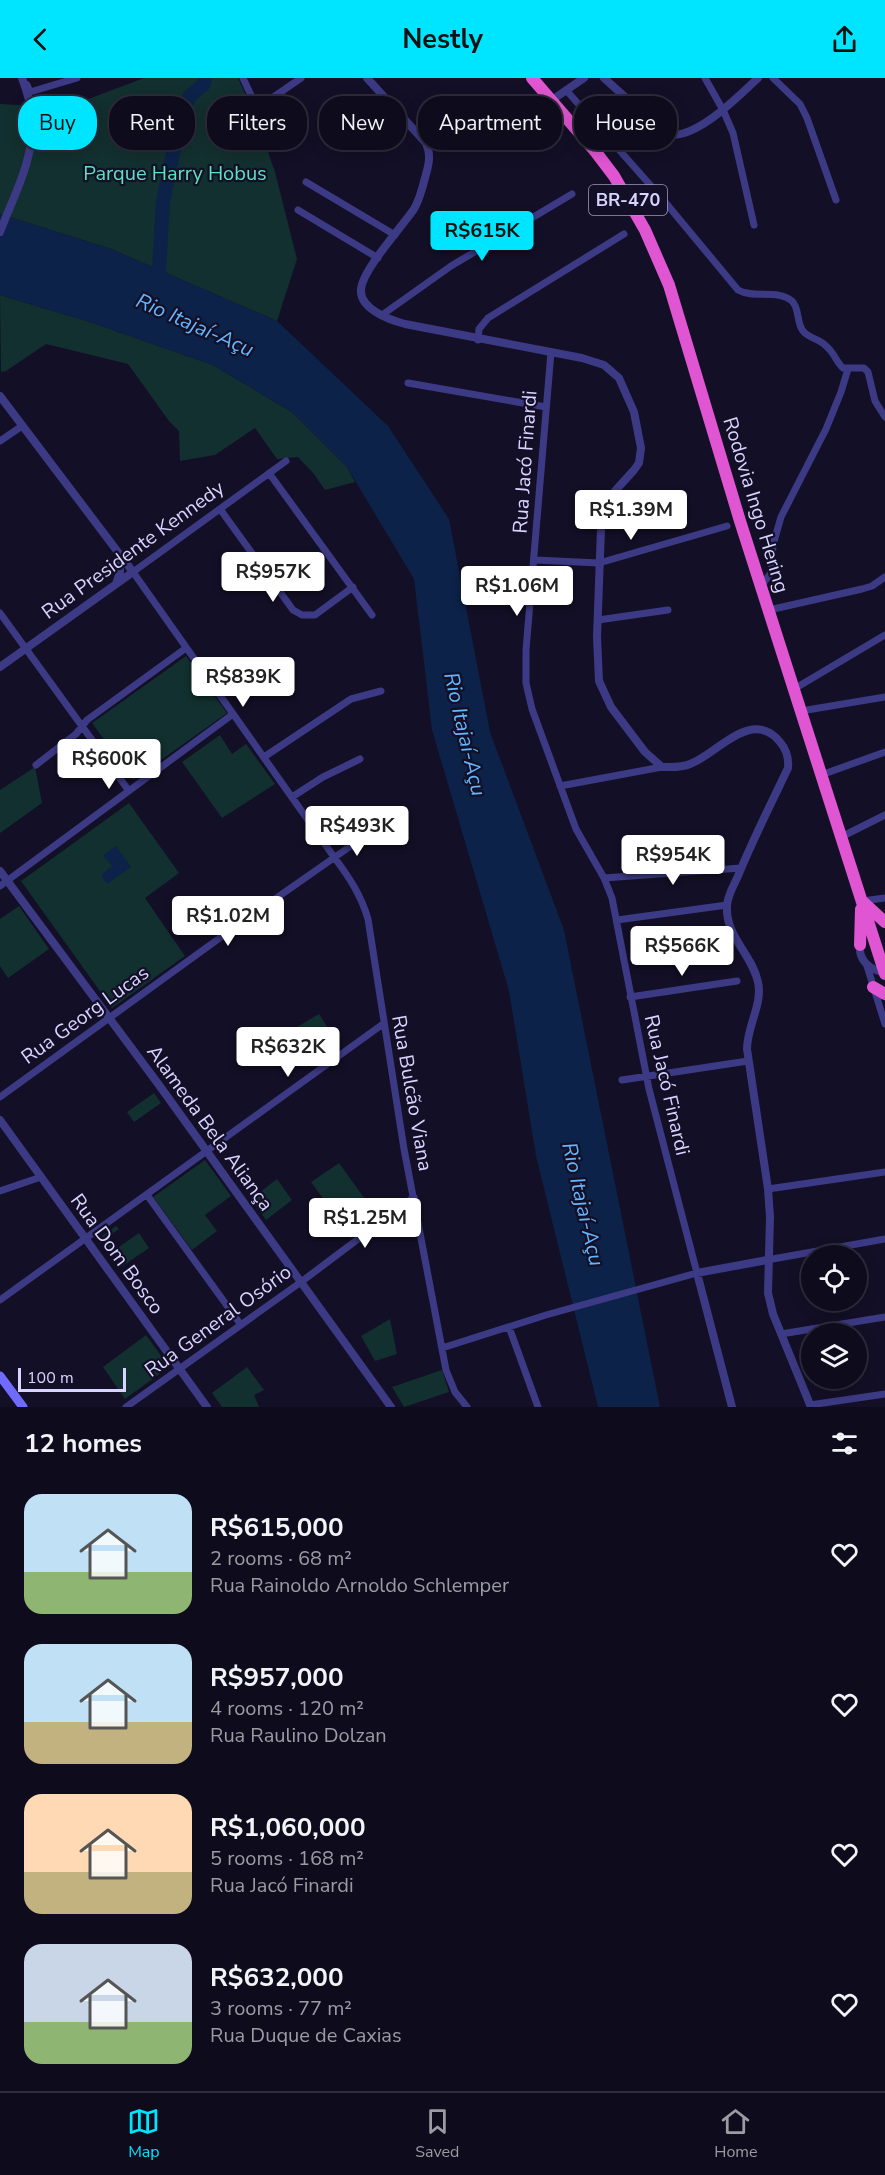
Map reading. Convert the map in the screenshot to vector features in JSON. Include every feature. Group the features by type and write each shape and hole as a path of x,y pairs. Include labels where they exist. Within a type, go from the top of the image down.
{"highway":[{"name":"Rodovia Ingo Hering","path":"532,78 548,96"},
{"name":"Rodovia Ingo Hering","path":"562,112 604,163 639,217 669,285 761,586 885,972"},
{"path":"862,901 885,922"},
{"path":"860,945 862,901"},
{"path":"873,987 885,994"}],"main road":[{"path":"0,1376 22,1407"}],"street":[{"path":"24,78 30,92 77,78"},
{"path":"0,232 26,165 33,132 31,108 24,78"},
{"path":"243,78 256,106 262,105 301,78"},
{"path":"367,78 418,134"},
{"path":"558,96 584,78"},
{"path":"604,78 666,134 673,136 690,132 723,110 758,78"},
{"path":"705,78 733,133 754,225"},
{"path":"773,78 795,99 807,118 836,200"},
{"path":"566,90 660,196 733,285 744,293 783,296 791,300 798,313 801,329 828,346 839,364 848,369 864,368 868,372 875,401 885,417"},
{"path":"429,150 429,161 422,191 415,207 363,282 361,289 365,302 382,315 405,324 478,340 582,358 604,365 619,378 638,426 641,448 639,462 615,491 601,529 597,662 601,688 611,707 639,743 662,767"},
{"path":"306,182 395,234"},
{"path":"382,315 451,266 572,194"},
{"path":"297,210 378,258"},
{"path":"478,340 479,329 488,318 624,234"},
{"name":"Rua Jacó Finardi","path":"551,352 526,650 526,683 532,709 560,786 582,840 604,878 617,920 647,1076 732,1407"},
{"path":"761,586 771,573 773,544 781,517 826,429 848,369"},
{"path":"408,383 546,407"},
{"path":"0,396 133,572"},
{"path":"0,441 22,426"},
{"name":"Rua Presidente Kennedy","path":"0,666 286,460"},
{"path":"269,473 372,615"},
{"path":"220,509 292,610 302,615 315,615 352,587"},
{"path":"535,560 599,563 728,526"},
{"path":"116,584 120,572 119,554"},
{"name":"Rua Bulcão Viana","path":"133,572 353,884 363,902 448,1378 455,1392 467,1407"},
{"path":"769,610 862,589 872,586 885,577"},
{"path":"598,620 668,610"},
{"path":"0,614 129,791"},
{"path":"794,689 885,635"},
{"path":"36,765 87,720 186,648"},
{"path":"264,757 351,699 381,691"},
{"path":"801,711 885,697"},
{"path":"4,883 233,714"},
{"path":"560,786 662,767 691,764 747,730 764,730 782,744 788,757 788,768 741,868 727,905 728,919 734,937 751,963 759,985 757,1003 748,1031 748,1061 768,1189 770,1228 767,1260 768,1293 781,1334 811,1406 885,1394"},
{"path":"821,775 885,752"},
{"path":"292,797 323,777 360,759"},
{"path":"841,837 885,815"},
{"name":"Rua Georg Lucas","path":"0,1097 365,836"},
{"path":"604,878 741,868"},
{"name":"Alameda Bela Aliança","path":"0,871 4,883 207,1152 391,1407"},
{"path":"862,901 885,898"},
{"path":"617,920 727,905"},
{"path":"885,926 871,929 863,936 860,945 861,957 867,966 885,1024"},
{"path":"867,966 875,971 885,972"},
{"path":"630,997 737,981"},
{"path":"0,1300 383,1024"},
{"path":"622,1080 748,1061"},
{"name":"Rua Dom Bosco","path":"0,1120 207,1407"},
{"path":"768,1189 885,1172"},
{"path":"0,1191 41,1177"},
{"path":"147,1196 241,1326"},
{"name":"Rua General Osório","path":"126,1407 241,1326 414,1197"},
{"path":"442,1348 546,1315 697,1273 885,1239"},
{"path":"781,1334 885,1317"},
{"path":"509,1327 538,1407"}],"green space":[{"name":"Parque Harry Hobus","path":"144,78 238,78 246,96 207,96 207,150 267,150 297,259 277,321 111,249 0,214 0,104 18,105 18,150 97,150 96,96"},
{"path":"0,295 90,322 213,365 292,412 347,467 355,482 325,490 298,457 277,459 255,428 215,455 180,461 179,431 169,421 128,364 46,344 1,372"},
{"path":"186,656 227,713 133,780 92,723"},
{"path":"220,735 232,754 246,744 275,784 222,818 182,762"},
{"path":"35,767 42,803 0,833 0,790"},
{"path":"129,803 179,873 145,898 185,956 112,1008 21,881"},
{"path":"19,906 49,949 8,978 0,966 0,919"},
{"path":"319,1014 340,1047 320,1063 297,1027"},
{"path":"154,1093 161,1103 134,1122 127,1112"},
{"path":"205,1160 231,1196 205,1215 217,1231 192,1250 153,1197"},
{"path":"339,1163 378,1217 351,1237 311,1182"},
{"path":"277,1179 292,1200 266,1220 251,1199"},
{"path":"116,1226 119,1229 108,1237 116,1249 139,1233 149,1248 121,1267 102,1236"},
{"path":"390,1319 397,1354 375,1361 361,1336"},
{"path":"146,1335 169,1367 125,1399 103,1367"},
{"path":"247,1367 264,1390 254,1395 259,1407 222,1407 212,1393"},
{"path":"442,1370 449,1392 404,1407 392,1387"}],"water":[{"name":"Rio Itajaí-Açu","path":"0,214 111,249 277,321 388,426 449,519 490,732 564,930 660,1407 598,1407 536,1156 509,991 432,730 414,579 347,467 292,412 213,365 90,322 0,295"},
{"path":"116,846 131,867 107,884 101,875 112,866 103,855"}],"waterway":[{"name":"Rio Itajaí-Açu","path":"156,287 163,202 181,114 190,96 204,84 205,78"}]}
